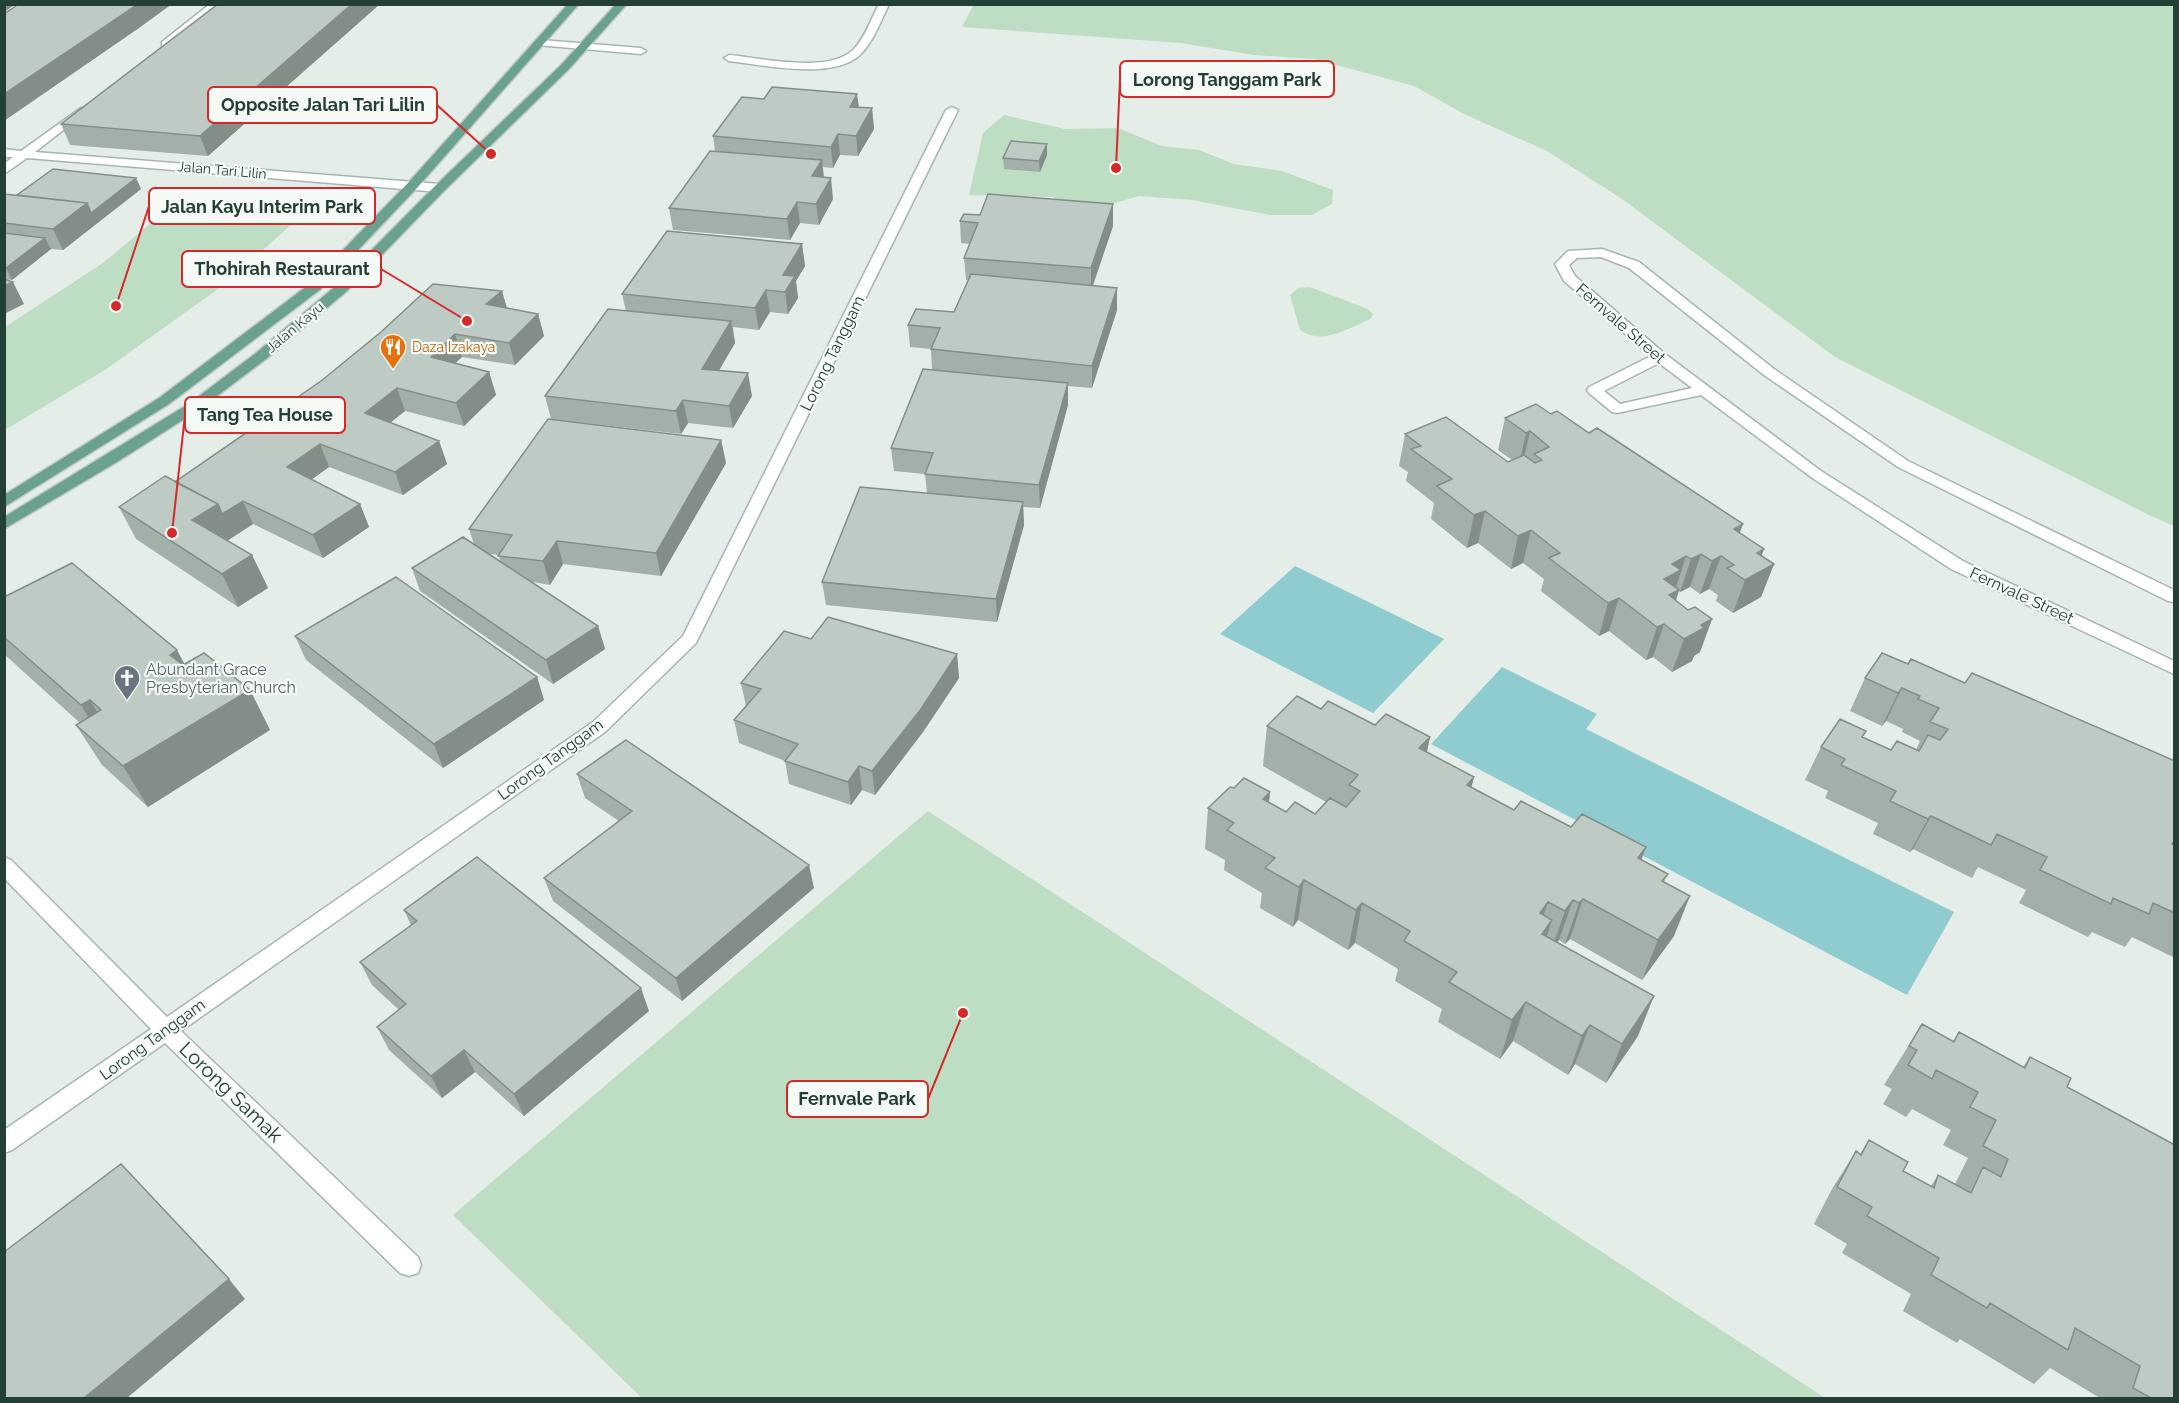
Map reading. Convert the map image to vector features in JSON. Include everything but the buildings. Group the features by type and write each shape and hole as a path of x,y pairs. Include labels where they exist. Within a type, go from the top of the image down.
{"main road":[{"name":"Jalan Kayu","path":"4,502 164,401 316,286 412,186 574,4"},
{"name":"Jalan Kayu","path":"4,524 195,406 261,356 342,288 440,188 565,67 622,4"}],"street":[{"path":"153,54 217,4"},
{"path":"729,58 815,65 840,63 860,49 884,4"},
{"path":"540,44 641,51"},
{"path":"4,170 90,104"},
{"name":"Lorong Tanggam","path":"4,1143 598,727 690,639 952,110"},
{"name":"Jalan Tari Lilin","path":"4,153 440,188"},
{"name":"Fernvale Street","path":"2175,597 1903,464 1769,372 1634,265 1602,253 1573,254 1562,264 1569,278 1660,357 1816,474 1957,565 2175,668"},
{"path":"1660,357 1594,390 1617,409 1702,390"},
{"name":"Lorong Samak","path":"4,865 165,1029 409,1265"}],"green space":[{"path":"974,4 2174,5 2174,526 1835,357 1622,199 1547,151 1464,114 1414,86 1314,59 1254,55 1181,43 962,27"},
{"path":"1004,115 1065,129 1118,128 1162,146 1199,150 1234,164 1282,171 1333,190 1332,204 1312,215 1270,215 1192,200 1139,196 1109,205 1066,206 1053,197 969,195 983,133"},
{"path":"194,187 302,196 312,206 225,284 105,370 5,430 5,327 103,263"},
{"path":"1310,287 1368,309 1373,314 1371,319 1327,336 1309,334 1300,330 1290,295 1298,288"},
{"path":"928,811 1825,1398 642,1398 453,1215"}],"water":[{"path":"1295,566 1444,639 1373,713 1220,634"},
{"path":"1502,667 1597,714 1586,729 1954,912 1907,995 1431,744"}],"place":[{"name":"Opposite Jalan Tari Lilin","path":"491,154"},
{"name":"Lorong Tanggam Park","path":"1116,168"},
{"name":"Jalan Kayu Interim Park","path":"116,306"},
{"name":"Thohirah Restaurant","path":"467,321"},
{"name":"Daza Izakaya","path":"393,370"},
{"name":"Tang Tea House","path":"172,533"},
{"name":"Abundant Grace Presbyterian Church","path":"127,701"},
{"name":"Fernvale Park","path":"963,1013"}]}
